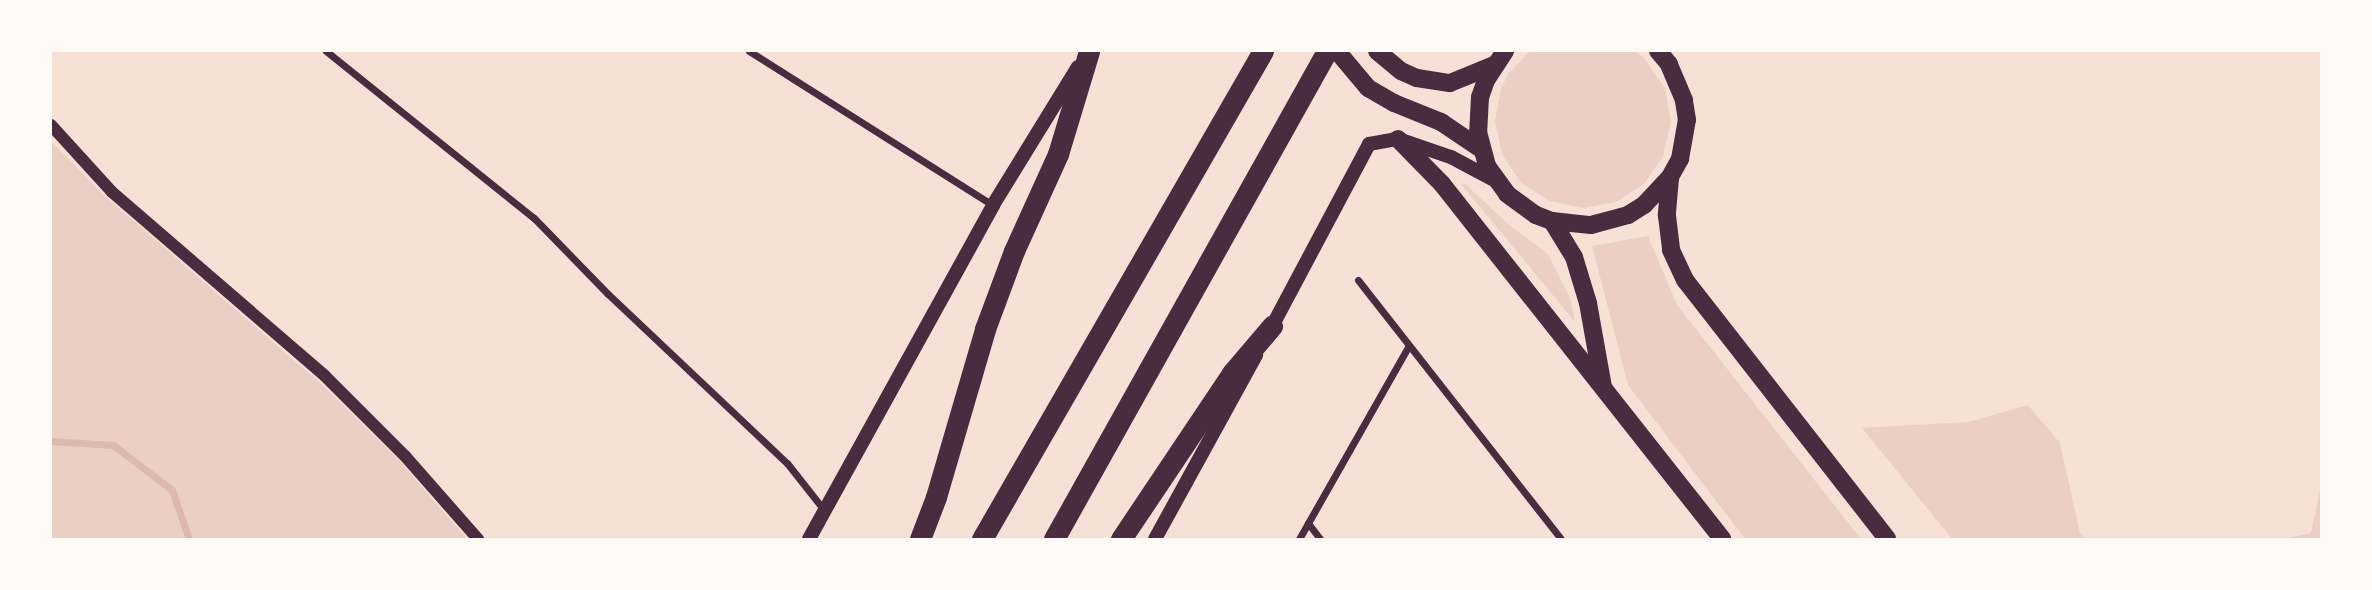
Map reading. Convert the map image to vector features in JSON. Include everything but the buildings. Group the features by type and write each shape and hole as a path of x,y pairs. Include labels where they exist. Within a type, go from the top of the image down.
{"highway":[{"path":"920,539 936,497 985,330 1014,251 1058,154 1088,51"},
{"path":"982,539 1263,51"},
{"path":"1054,539 1327,51"},
{"path":"1122,539 1232,373 1272,326"}],"main road":[{"path":"809,539 993,205 1088,51"},
{"path":"1337,51 1368,88 1394,103 1441,122 1481,149"},
{"path":"1155,539 1369,145 1398,139 1451,157 1496,181 1521,206 1552,221 1591,225 1628,215 1659,192 1671,177 1679,159 1686,120 1678,81 1658,51"},
{"path":"1381,56 1417,78 1450,83 1500,58"},
{"path":"1496,181 1481,149 1478,132 1480,97 1500,58"},
{"path":"1398,139 1442,184 1543,316 1603,387 1722,539"},
{"path":"1671,177 1667,216 1671,250 1685,280 1887,539"},
{"path":"1552,221 1577,268 1588,303 1603,387"}],"street":[{"path":"326,51 534,218 608,294 787,463 825,510"},
{"path":"749,51 993,205"},
{"path":"51,125 112,192 325,376 405,456 478,539"},
{"path":"1357,280 1560,539"},
{"path":"1299,539 1408,347"},
{"path":"1308,523 1320,539"}],"shaded area":[{"path":"1530,51 1636,51 1645,59 1665,88 1671,123 1663,156 1644,184 1616,202 1583,208 1550,201 1521,183 1502,154 1495,121 1501,88 1509,73"},
{"path":"51,141 106,197 319,382 399,460 467,539 51,539"},
{"path":"1464,183 1508,224 1548,254 1570,298 1575,322 1461,184"},
{"path":"1648,236 1677,305 1861,539 1745,539 1628,385 1592,246"},
{"path":"2028,405 2060,443 2080,533 2086,539 1952,539 1862,428 1968,422"},
{"path":"2321,486 2321,539 2284,539 2311,533"}],"waterway":[{"path":"51,441 113,445 172,490 189,539"}]}
